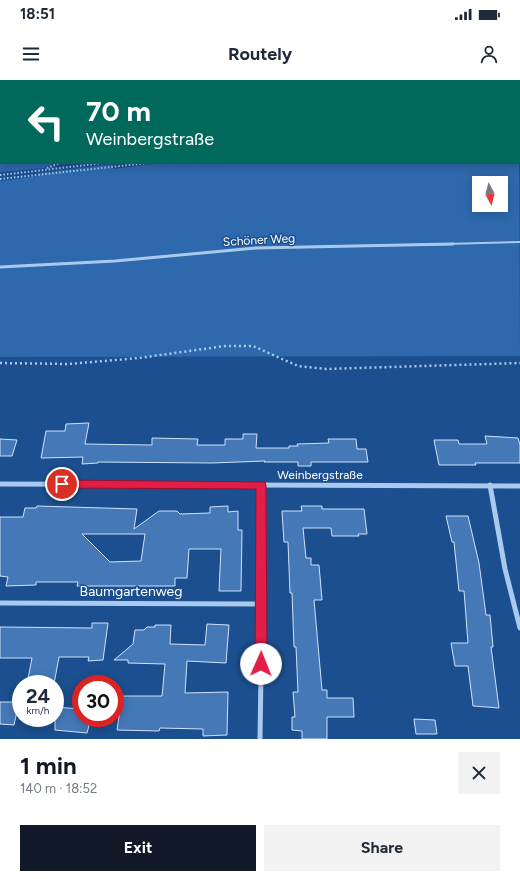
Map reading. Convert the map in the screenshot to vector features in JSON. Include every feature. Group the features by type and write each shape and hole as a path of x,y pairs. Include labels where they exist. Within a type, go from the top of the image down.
{"street":[{"name":"Weinbergstraße","path":"0,484 520,486"},
{"path":"260,739 262,604 261,485"},
{"path":"490,485 505,569 520,628"},
{"name":"Baumgartenweg","path":"0,603 262,604"}],"lane":[{"name":"Schöner Weg","path":"0,267 115,261 256,248 520,242"}],"path":[{"path":"44,170 58,164"},
{"path":"0,175 95,164"},
{"path":"0,179 139,164"},
{"path":"0,363 76,363 139,358 225,346 253,346 298,366 326,369 520,363"}],"shaded area":[{"path":"0,164 54,164 44,168 0,172"},
{"path":"112,164 113,169 153,164 519,164 520,356 0,357 0,181 38,176 39,173"}],"building":[{"path":"89,423 85,444 152,445 152,438 198,439 197,445 225,445 225,439 243,439 243,434 257,434 256,448 289,448 289,446 298,446 297,444 329,443 328,439 356,439 357,449 366,449 368,462 311,462 311,466 298,466 298,462 264,462 265,461 212,463 98,462 82,464 83,457 41,458 46,431 65,431 66,424"},
{"path":"485,436 518,438 520,445 520,463 439,465 434,440 458,440 459,444 487,444"},
{"path":"0,439 17,440 12,456 0,456"},
{"path":"37,506 137,509 134,529 159,511 177,511 180,514 210,513 210,507 228,506 228,512 238,511 238,530 242,530 241,591 219,591 221,549 189,549 187,578 175,578 175,586 77,586 78,582 36,582 36,585 6,586 8,577 0,576 0,517 23,517 25,508 36,508","holes":["82,534 145,534 141,561 110,562"]},
{"path":"301,506 322,506 322,509 364,509 367,534 358,534 359,536 332,536 331,528 303,528 306,558 311,558 311,565 319,565 322,600 314,600 322,690 327,690 327,698 353,698 354,717 327,717 327,739 302,739 302,731 292,730 292,717 295,717 293,692 298,692 296,647 294,647 288,542 284,542 282,511 302,511"},
{"path":"446,516 468,516 479,563 486,615 490,615 493,647 491,647 499,708 473,706 468,666 455,666 451,643 468,643 464,591 459,591 454,542 452,542"},
{"path":"92,623 108,623 103,660 88,661 89,657 59,657 56,675 29,675 32,658 0,658 0,627 92,628"},
{"path":"207,624 229,625 226,663 187,661 185,693 228,692 227,735 203,736 203,729 160,728 159,731 117,730 117,727 124,727 124,696 162,696 165,664 128,663 128,660 114,660 133,644 135,630 144,630 147,627 155,627 155,625 171,625 170,644 205,645"},
{"path":"0,702 12,702 12,725 0,724"},
{"path":"64,708 72,708 72,727 89,727 87,733 55,730 55,727 64,727"},
{"path":"414,719 435,720 437,734 416,734"}],"route":[{"path":"62,484 261,485 261,664"}]}
